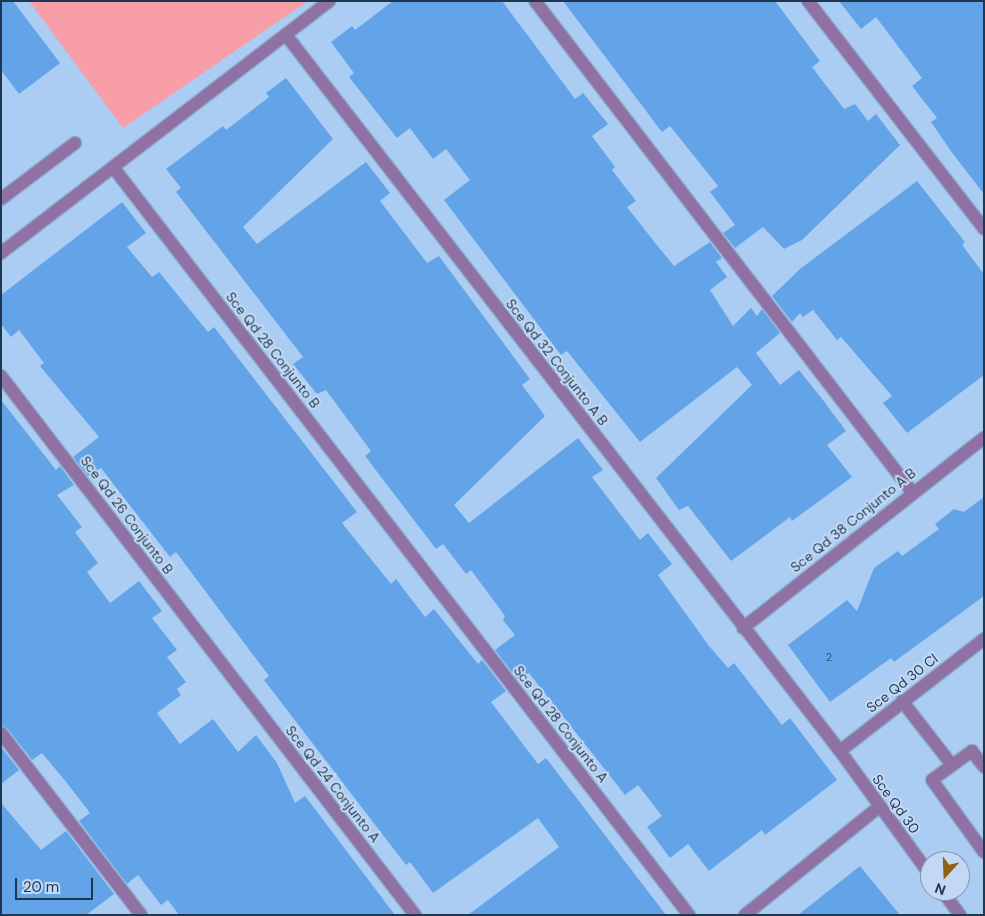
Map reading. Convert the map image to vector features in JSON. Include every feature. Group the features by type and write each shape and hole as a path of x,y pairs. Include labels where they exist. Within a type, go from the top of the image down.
{"street":[{"path":"1,253 329,1"},
{"path":"535,1 912,492"},
{"path":"808,1 984,229"},
{"name":"Sce Qd 32 Conjunto A B","path":"286,35 840,751"},
{"path":"1,199 75,143"},
{"name":"Sce Qd 28 Conjunto B","path":"113,167 409,552"},
{"name":"Sce Qd 26 Conjunto B","path":"1,376 228,672"},
{"name":"Sce Qd 38 Conjunto A B","path":"743,628 912,492 984,438"},
{"name":"Sce Qd 28 Conjunto A","path":"409,552 689,915"},
{"name":"Sce Qd 30 Cl","path":"840,751 984,639"},
{"name":"Sce Qd 24 Conjunto A","path":"228,672 415,915"},
{"path":"902,702 952,765"},
{"path":"1,733 141,915"},
{"name":"Sce Qd 30","path":"840,751 879,808 920,862"},
{"path":"984,767 972,751 932,780 984,852"},
{"path":"745,915 879,808"},
{"path":"950,901 960,915"}],"shaded area":[{"path":"29,1 308,1 123,128"}],"building":[{"path":"1,1 13,1 60,63 19,94 1,70"},
{"path":"393,1 502,1 575,99 583,93 608,124 592,136 615,167 612,170 636,201 627,207 674,266 710,242 722,258 716,262 727,277 710,290 733,326 751,308 757,316 762,309 780,333 756,353 780,385 799,370 823,400 846,431 827,445 852,477 792,521 790,517 731,561 688,506 679,510 656,478 752,385 737,367 640,442 567,351 561,355 444,200 470,180 446,149 433,159 410,128 397,138 349,77 354,73 331,42 352,26 355,30"},
{"path":"563,1 775,1 820,61 812,67 844,109 855,104 868,121 876,114 900,145 802,240 784,249 763,227 735,248 723,233 735,225 710,192 718,186 670,126 662,132"},
{"path":"839,1 984,1 984,194 931,122 937,118 912,86 922,78 876,17 861,29"},
{"path":"286,78 333,139 243,227 257,244 366,162 390,193 380,201 427,263 439,256 530,379 522,385 545,416 454,505 469,523 578,438 603,470 592,477 640,540 648,533 672,564 658,575 709,646 728,668 734,663 782,725 790,718 837,780 765,835 762,830 709,871 688,844 670,858 647,827 662,816 638,785 625,795 529,673 519,681 495,650 515,635 503,620 505,616 471,570 466,574 443,544 436,549 365,456 371,451 326,390 317,394 293,364 303,357 176,192 181,188 166,169 223,126 226,130 269,97 266,93"},
{"path":"917,181 965,242 962,245 984,274 984,375 907,433 883,403 892,396 841,337 837,340 813,310 803,317 800,313 792,322 772,296 800,269"},
{"path":"122,202 146,233 127,247 152,277 159,272 208,332 214,327 357,512 342,523 391,584 396,579 425,617 434,609 478,664 482,660 506,691 491,702 538,764 546,758 666,915 468,915 559,847 538,818 433,893 410,862 406,865 264,680 269,676 176,552 170,557 101,468 88,476 73,457 99,437 40,366 44,363 19,330 11,337 1,324 1,295"},
{"path":"1,400 56,470 60,466 74,485 57,495 82,527 75,532 98,563 87,572 110,603 139,581 162,611 152,618 177,650 167,657 186,682 177,689 181,695 157,713 180,744 213,719 238,752 256,735 277,763 295,803 305,796 395,915 179,915 168,900 161,905 138,875 127,884 79,821 90,813 67,783 42,753 32,760 7,728 1,725"},
{"path":"984,497 984,596 894,662 891,658 830,702 788,645 847,600 857,611 874,568 898,551 902,556 939,529 935,524 954,509 964,512"},
{"path":"1,747 19,770 1,784"},
{"path":"1,803 41,850 66,831 114,894 86,915 1,915"},
{"path":"860,866 900,915 798,915"}]}
